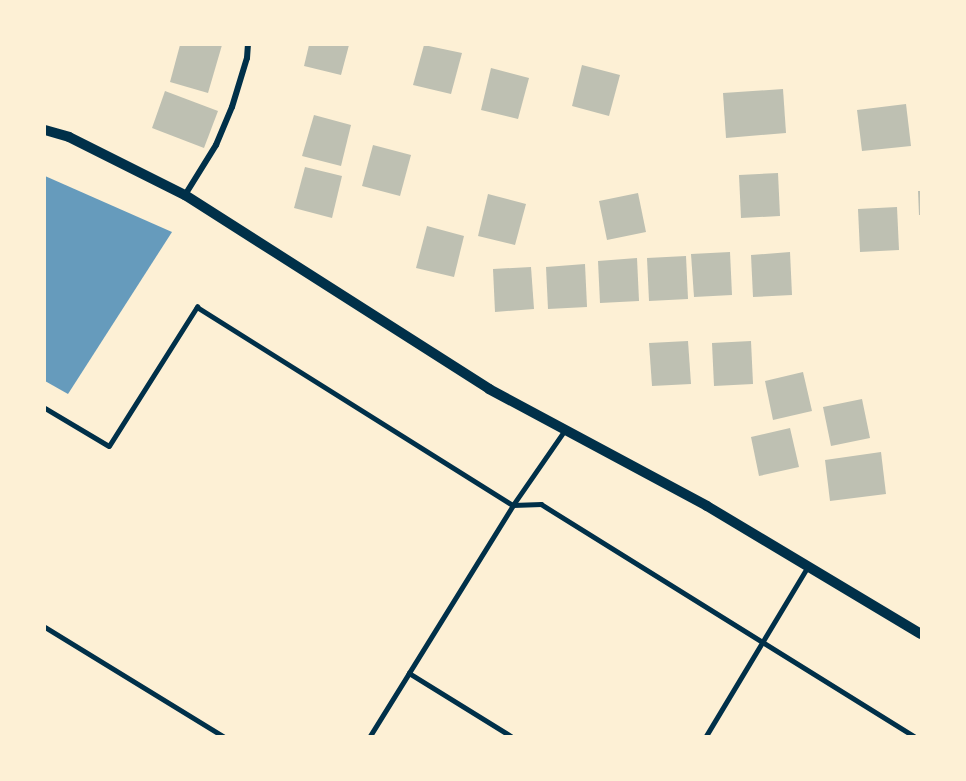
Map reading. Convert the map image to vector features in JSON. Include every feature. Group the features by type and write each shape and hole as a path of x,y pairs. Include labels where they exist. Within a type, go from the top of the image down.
{"street":[{"path":"185,195 216,145 232,107 247,58 248,45"},
{"path":"45,130 69,137 185,195 489,389 707,506 921,634"}],"lane":[{"path":"45,408 109,446 197,307 513,505 541,504 914,736"},
{"path":"370,736 513,505 565,430"},
{"path":"706,736 808,566"},
{"path":"45,627 223,736"},
{"path":"409,673 511,736"}],"water":[{"path":"45,176 172,232 68,394 45,381"}],"building":[{"path":"180,45 222,45 208,93 170,82"},
{"path":"309,45 349,45 341,75 304,66"},
{"path":"424,45 462,53 451,94 413,85"},
{"path":"582,65 620,75 609,116 572,106"},
{"path":"491,68 529,78 518,119 481,110"},
{"path":"783,89 786,133 726,138 723,93"},
{"path":"165,91 218,111 204,148 152,128"},
{"path":"906,104 911,146 862,151 857,110"},
{"path":"314,115 351,125 341,166 302,156"},
{"path":"373,145 411,155 400,196 362,186"},
{"path":"305,167 342,176 332,218 294,208"},
{"path":"778,173 780,216 741,218 739,175"},
{"path":"918,191 921,191 921,215 919,215"},
{"path":"638,193 646,232 607,240 599,201"},
{"path":"488,194 526,204 515,245 478,236"},
{"path":"897,207 899,250 860,252 858,209"},
{"path":"427,226 464,236 454,277 416,268"},
{"path":"730,252 732,295 694,297 691,254"},
{"path":"790,252 792,295 753,297 751,255"},
{"path":"686,256 688,299 649,301 647,258"},
{"path":"637,258 639,301 600,303 598,261"},
{"path":"585,264 587,307 548,309 546,267"},
{"path":"531,267 534,309 495,312 493,269"},
{"path":"688,341 691,384 652,386 649,343"},
{"path":"751,341 753,384 714,386 712,343"},
{"path":"803,372 812,411 773,420 765,381"},
{"path":"862,399 870,438 831,446 823,407"},
{"path":"790,428 799,467 759,476 751,437"},
{"path":"881,452 886,494 830,501 825,460"}]}
